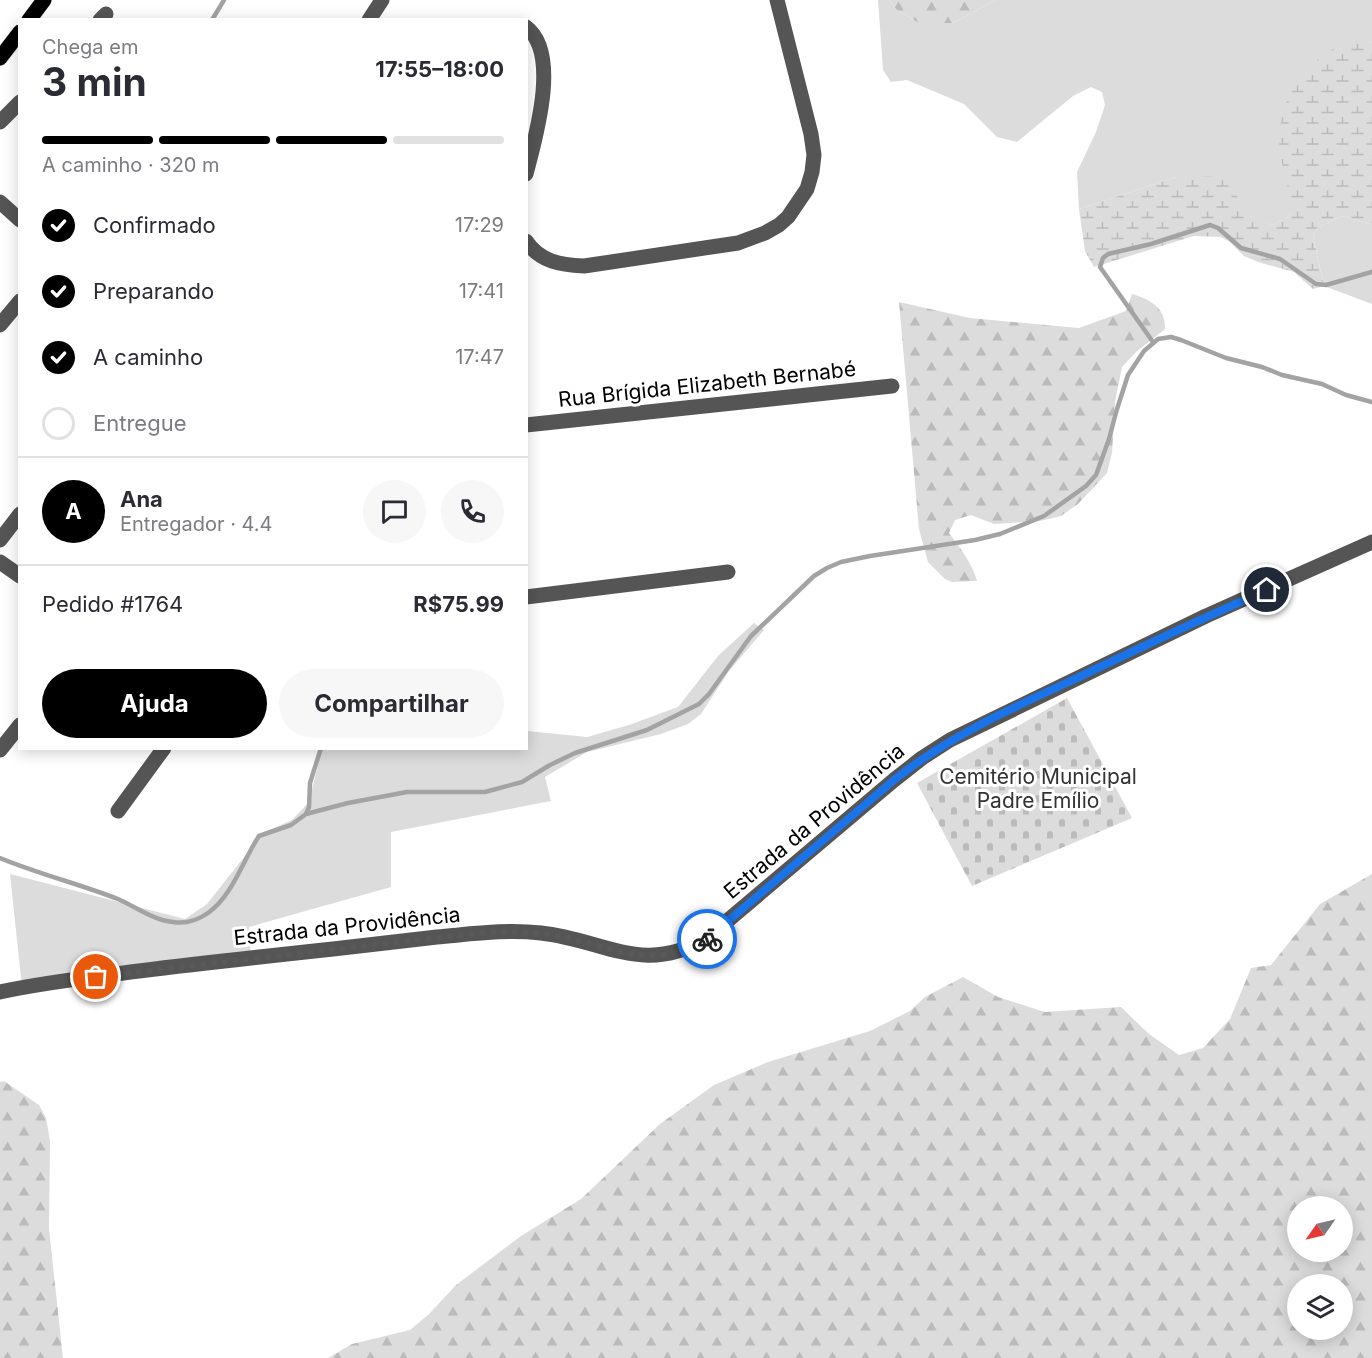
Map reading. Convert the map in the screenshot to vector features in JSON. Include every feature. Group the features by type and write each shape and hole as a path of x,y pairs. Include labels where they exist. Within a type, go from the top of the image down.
{"main road":[{"path":"30,18 44,0"},
{"path":"0,58 18,35"}],"street":[{"path":"370,18 382,0"},
{"path":"528,244 532,250 545,259 562,265 584,267 738,243 765,233 788,218 807,189 813,172 814,155 811,134 777,0"},
{"path":"528,29 535,36 540,49 543,70 543,101 528,165"},
{"path":"0,122 18,104"},
{"path":"0,202 18,218"},
{"path":"0,324 18,303"},
{"name":"Rua Brígida Elizabeth Bernabé","path":"528,425 892,386"},
{"path":"0,540 18,517"},
{"name":"Estrada da Providência","path":"0,992 100,976 486,932 541,933 641,956 660,956 679,952 707,939 894,780 950,740 1206,616 1372,542"},
{"path":"0,562 18,575"},
{"path":"528,597 728,572"},
{"path":"0,750 18,728"},
{"path":"118,811 163,750"}],"green space":[{"path":"878,0 889,0 897,10 919,23 953,23 996,0 1372,0 1372,42 1334,49 1315,63 1286,103 1285,171 1292,203 1289,217 1272,225 1262,222 1252,218 1243,206 1176,177 1079,209 1077,172 1096,132 1105,105 1102,92 1091,87 1073,96 1017,142 997,137 964,104 907,80 891,82 883,70"},
{"path":"889,0 996,0 953,23 919,23 897,10"},
{"path":"1372,42 1372,224 1342,216 1317,228 1313,236 1324,286 1313,289 1294,272 1244,256 1230,242 1221,237 1194,236 1094,267 1085,251 1079,209 1176,177 1212,176 1227,182 1252,218 1272,225 1289,217 1290,198 1279,140 1286,103 1294,88 1328,51"},
{"path":"1342,216 1372,224 1372,304 1324,286 1313,236 1317,228"},
{"path":"1132,294 1151,302 1160,310 1165,329 1136,352 1122,367 1115,402 1112,453 1107,473 1078,504 1061,516 1040,521 994,524 971,515 955,520 949,533 969,562 977,581 952,582 945,579 928,562 919,529 899,302 970,318 1079,328 1126,311"},
{"path":"754,623 764,630 729,671 701,714 688,724 661,734 587,752 545,777 551,801 391,832 391,887 249,927 251,960 22,987 10,874 185,919 207,904 248,852 258,835 292,820 309,802 320,750 528,750 528,731 587,737 678,707 718,656"},
{"name":"Cemitério Municipal Padre Emílio","path":"1067,698 1132,818 972,886 917,783"},
{"path":"1372,874 1372,1358 328,1358 352,1344 410,1330 429,1314 456,1285 521,1236 581,1199 660,1124 714,1085 768,1062 870,1031 910,1011 925,997 963,977 998,997 1045,1012 1121,1007 1149,1034 1179,1055 1203,1048 1230,1019 1251,968 1271,965 1320,904"},
{"path":"4,1081 39,1105 46,1118 50,1141 49,1229 63,1358 0,1358 0,1082"}],"waterway":[{"path":"213,18 224,0"},
{"path":"1153,342 1100,267 1103,258 1108,254 1151,244 1210,225 1218,228 1241,248 1280,259 1316,284 1326,285 1372,272"},
{"path":"0,858 118,899 158,919 187,922 208,913 217,906 237,877 259,836 291,825 306,814 348,803 407,792 485,792 522,782 575,753 647,730 699,704 709,694 751,636 814,576 827,568 841,562 870,556 1000,534 1044,516 1086,486 1096,475 1128,375 1144,351 1158,339 1171,337 1226,358 1322,384 1346,395 1372,402"},
{"path":"306,814 309,807 310,783 320,750"}],"way so far":[{"path":"96,977 486,932 541,933 641,956 660,956 679,952 707,939"}],"route":[{"path":"707,939 894,780 950,740 1206,616 1267,590"}]}
